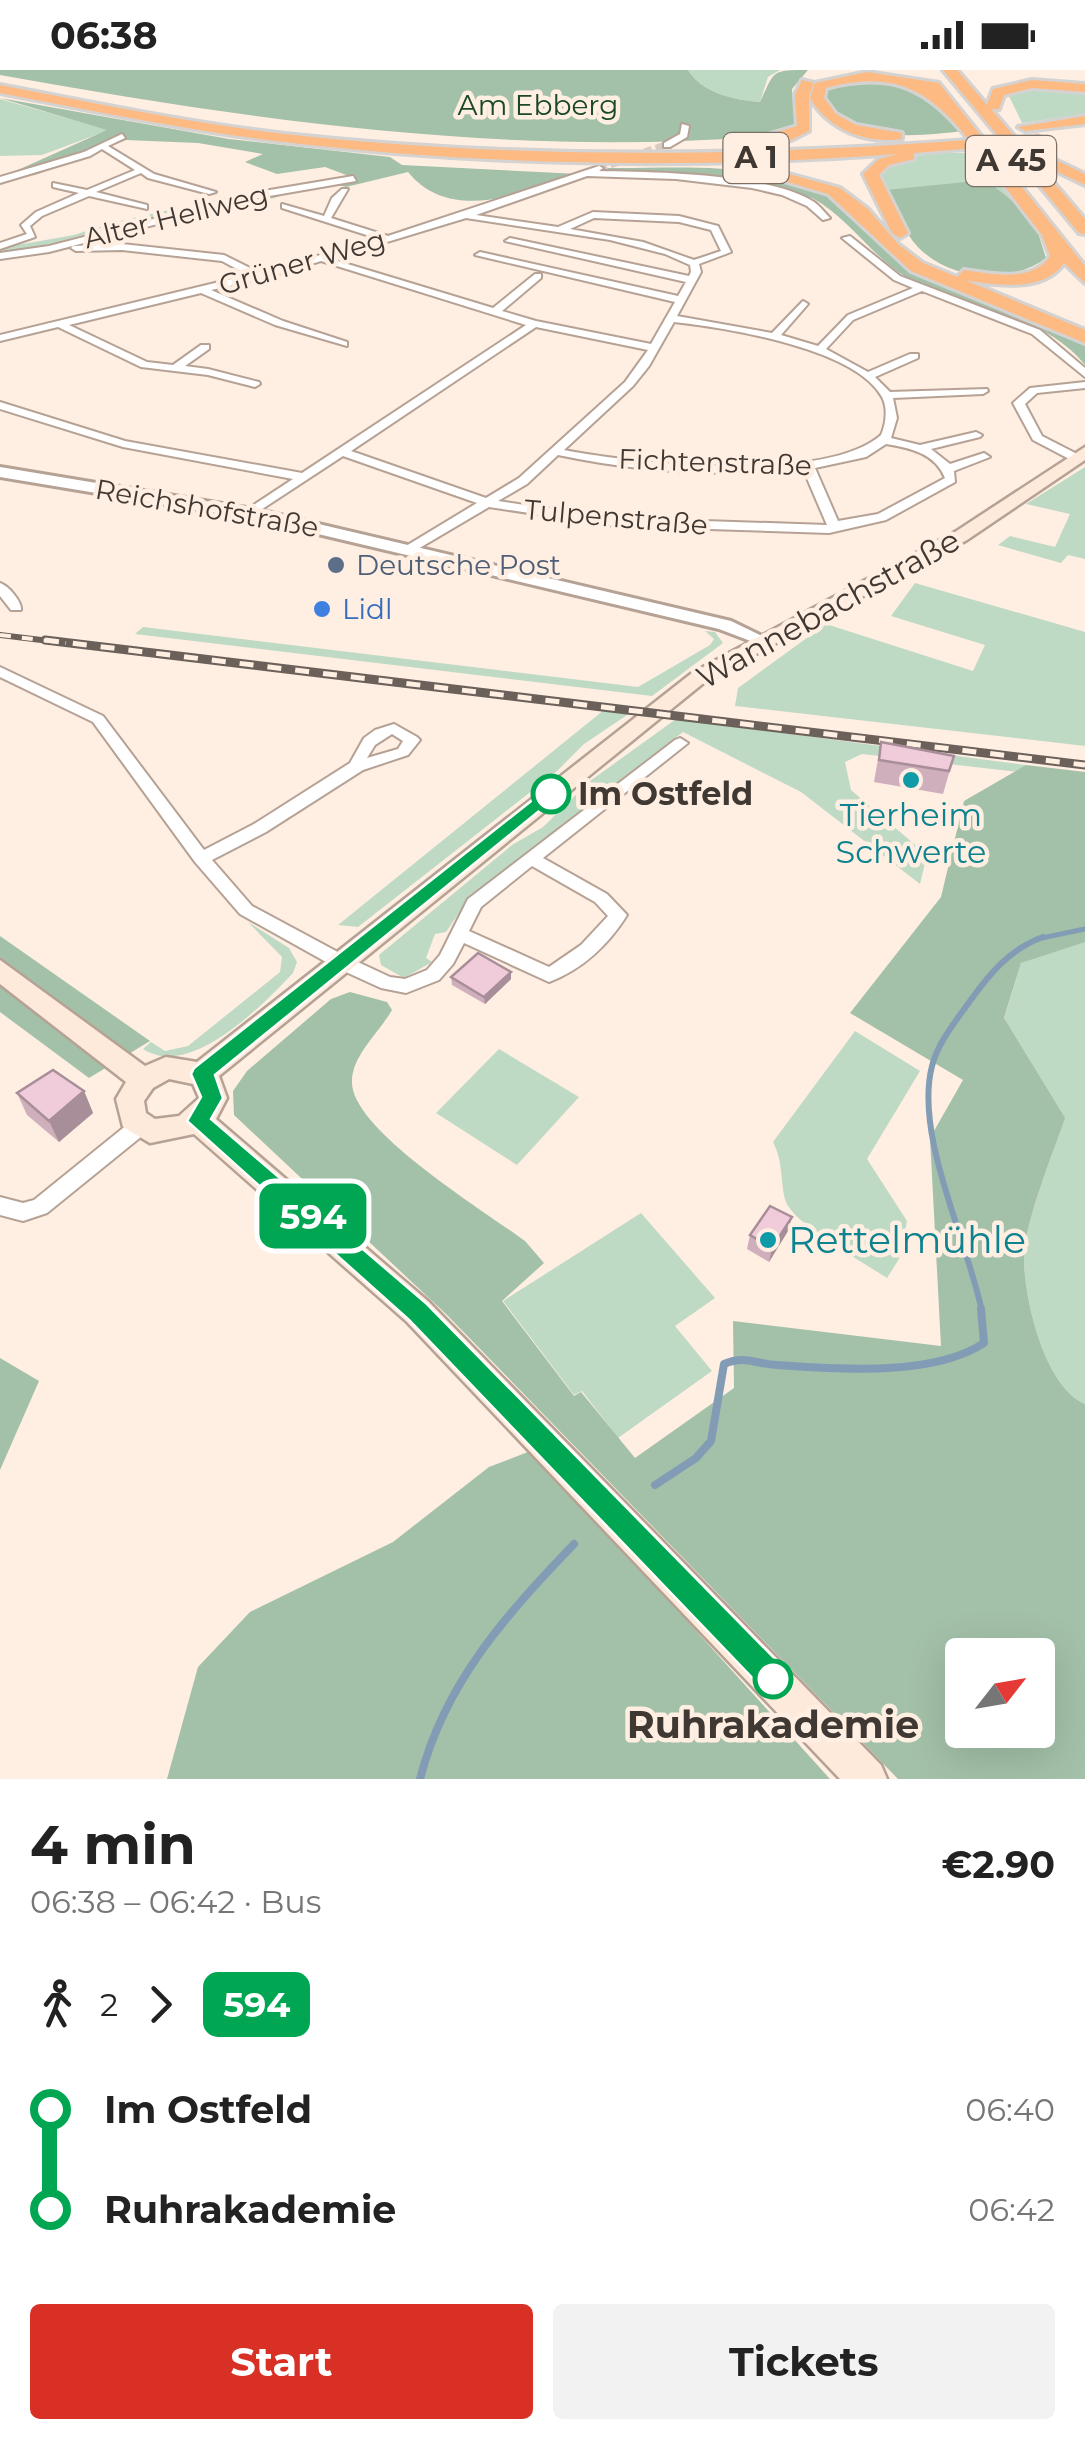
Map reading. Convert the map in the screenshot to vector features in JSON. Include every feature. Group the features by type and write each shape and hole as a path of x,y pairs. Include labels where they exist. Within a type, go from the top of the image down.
{"highway":[{"path":"704,147 766,142 799,131 806,119 802,90 810,80 828,70"},
{"path":"922,70 1085,278"},
{"name":"A 45","path":"934,70 1085,253"},
{"name":"A 45","path":"950,70 1085,229"},
{"path":"964,70 994,106 1085,180"},
{"path":"1016,71 1085,86"},
{"path":"946,101 918,80 876,73 832,78 818,92 828,114 854,130 946,143"},
{"path":"994,106 998,92 1018,85 1085,86"},
{"name":"A 1","path":"0,86 177,124 335,144 538,157 683,159 972,141"},
{"name":"A 1","path":"0,86 219,124 454,147 708,153 972,141"},
{"path":"1034,139 1078,129"},
{"path":"664,165 1034,139 1078,129"},
{"path":"1034,139 1085,209"},
{"path":"454,147 946,143"},
{"path":"946,143 890,160 871,174 906,244 920,258 977,277 1026,277 1058,262 1057,245 1048,228"},
{"path":"335,144 464,160 752,170 825,188 862,212 892,248 917,268 1052,320 1085,337"}],"main road":[{"name":"Wannebachstraße","path":"202,1074 684,688 762,640 961,536 1080,455"},
{"path":"0,970 143,1080"},
{"path":"166,1068 202,1074 211,1085 212,1098 198,1121 162,1133 140,1126 133,1119 130,1099 143,1080 166,1068"},
{"path":"198,1121 363,1260 596,1493 867,1779"}],"street":[{"path":"666,144 684,135 685,126"},
{"path":"0,180 104,147 122,136"},
{"path":"104,147 134,162 141,170 212,192"},
{"name":"Grüner Weg","path":"0,338 259,277 599,168"},
{"path":"0,246 32,235 26,223 85,192 141,170"},
{"path":"585,173 676,177 783,192 808,200 826,218"},
{"name":"Alter Hellweg","path":"0,256 49,249 258,195 353,179"},
{"path":"56,185 144,207"},
{"path":"327,218 334,200 345,191"},
{"path":"285,206 388,238"},
{"path":"462,215 562,229 688,260 726,252 715,228 679,219 593,215 562,229"},
{"path":"847,238 864,261"},
{"path":"510,241 692,280"},
{"path":"49,249 112,247 224,258 259,277"},
{"path":"480,255 681,300"},
{"path":"319,258 534,324 654,348"},
{"path":"850,258 1027,328 1057,346 1085,374"},
{"path":"411,549 491,504 558,452 634,378 696,272 688,260"},
{"path":"494,312 538,276"},
{"path":"818,352 850,318 920,288"},
{"path":"204,290 279,323 343,344"},
{"path":"774,336 803,304"},
{"path":"670,318 774,336 866,376 887,396 891,422 884,440 922,448 976,435"},
{"path":"59,324 137,362 255,384"},
{"path":"250,513 534,324"},
{"path":"177,367 205,347"},
{"path":"866,376 914,356"},
{"path":"1080,455 1037,438 1018,404 1034,390 1085,385"},
{"path":"887,396 983,392"},
{"path":"0,405 123,444 302,477"},
{"name":"Fichtenstraße","path":"558,452 644,463 809,468 852,460 884,440"},
{"path":"922,448 948,469 984,456"},
{"name":"Tulpenstraße","path":"342,452 491,504 615,522 834,526 882,517 950,479 948,469"},
{"path":"809,468 834,526"},
{"name":"Reichshofstraße","path":"0,472 250,513 725,625 762,640"},
{"path":"0,586 16,607"},
{"path":"0,671 98,720 243,908 342,962 406,986 433,976 474,904 680,743"},
{"path":"201,858 260,828 357,766"},
{"path":"458,934 549,975 570,964 607,932 618,915 602,898 532,858"},
{"path":"0,1206 23,1212 40,1206 80,1179 140,1126"}],"green space":[{"name":"Am Ebberg","path":"0,70 688,70 710,90 760,102 775,74 808,70 792,89 795,124 769,136 575,142 382,131 287,120 0,75"},
{"path":"688,70 780,70 768,77 760,102 710,90"},
{"path":"840,80 919,83 963,131 886,134 849,124 834,113 824,98 829,85"},
{"path":"1024,89 1085,93 1085,114 1022,123 1009,96"},
{"path":"0,98 229,139 390,157 402,165 579,174 513,195 467,201 426,188 408,172 346,187 336,184 349,176 325,167 277,174 245,162 263,154 198,143 126,140 35,175 0,178 107,130"},
{"path":"0,99 109,130 42,155 0,156"},
{"path":"982,152 1033,217 990,183 885,190 881,171 902,159"},
{"path":"607,168 731,169 792,180 820,191 855,214 896,259 916,274 1044,323 1085,344 1085,365 1067,347 1024,322 906,277 837,215 812,198 689,175 597,172"},
{"path":"990,183 1033,217 1046,258 1001,275 951,268 916,245 885,190"},
{"path":"295,190 246,205 159,217 0,254 0,248 74,235 255,191"},
{"path":"1085,467 1085,559 1068,555 1061,563 998,545 1010,536 1055,547 1070,514 1026,504"},
{"path":"915,583 1085,632 1085,746 735,706 738,688 826,624 973,671 985,645 891,616"},
{"path":"143,627 638,687 710,645 714,639 705,631 715,632 723,643 652,696 135,634"},
{"path":"604,710 630,713 584,744 556,772 358,927 338,925"},
{"path":"676,719 1026,765 1018,772 862,754 845,762 851,790 927,855 920,884 801,792 683,732 466,903 446,932 435,934 426,958 432,962 404,978 381,965 379,955 512,845 543,827 590,781"},
{"path":"1026,765 1085,772 1085,942 1021,963 1004,1018 1065,1118 1033,1210 1024,1261 1033,1320 1048,1362 1071,1395 1085,1404 1085,1779 898,1779 447,1315 234,1115 233,1091 247,1071 331,999 350,992 387,1002 392,1010 361,1054 353,1073 358,1102 397,1146 525,1241 544,1263 502,1301 574,1396 581,1392 635,1458 734,1388 733,1321 941,1346 930,1138 963,1080 850,1013 941,897 964,801"},
{"path":"248,922 289,948 297,962 293,973 245,1019 203,1047 182,1055 162,1056 143,1049 151,1042 165,1051 188,1046 280,972 282,957"},
{"path":"0,936 150,1041 89,1078 0,1012"},
{"path":"1085,942 1085,1404 1071,1395 1048,1362 1033,1320 1024,1261 1033,1210 1064,1118 1004,1019 1021,963"},
{"path":"855,1031 920,1071 867,1159 907,1221 899,1259 887,1278 816,1232 792,1211 784,1195 773,1142"},
{"path":"499,1049 579,1097 517,1165 436,1113"},
{"path":"641,1213 715,1298 675,1326 712,1371 618,1438 582,1391 574,1395 503,1301"},
{"path":"0,1358 39,1381 0,1470"},
{"path":"533,1450 830,1779 167,1779 198,1667 250,1612 393,1542 489,1467"}],"building":[{"path":"881,742 954,756 949,771 879,760"},
{"path":"478,953 511,972 484,997 451,977"},
{"path":"53,1070 84,1091 49,1121 17,1093"},
{"path":"770,1206 792,1217 772,1248 750,1235"}],"waterway":[{"path":"1039,938 1085,929"},
{"path":"982,1312 936,1156 928,1094 932,1066 948,1032 985,981 1011,955 1039,938"},
{"path":"655,1485 696,1458 711,1441 724,1364 744,1360 855,1369 939,1361 984,1343 981,1309"},
{"path":"420,1779 445,1711 481,1652 574,1544"}],"tunnel":[{"path":"599,168 667,145"}],"railway":[{"path":"0,635 66,643"},
{"path":"45,640 1085,765"}],"bus line":[{"name":"594","path":"551,794 202,1074 211,1085 212,1098 198,1121 363,1260 418,1312 773,1679"}],"place":[{"name":"Deutsche Post","path":"336,565"},
{"name":"Lidl","path":"322,609"},
{"name":"Tierheim Schwerte","path":"911,780"},
{"name":"Im Ostfeld","path":"551,794"},
{"name":"Rettelmühle","path":"768,1240"},
{"name":"Ruhrakademie","path":"773,1679"}]}
